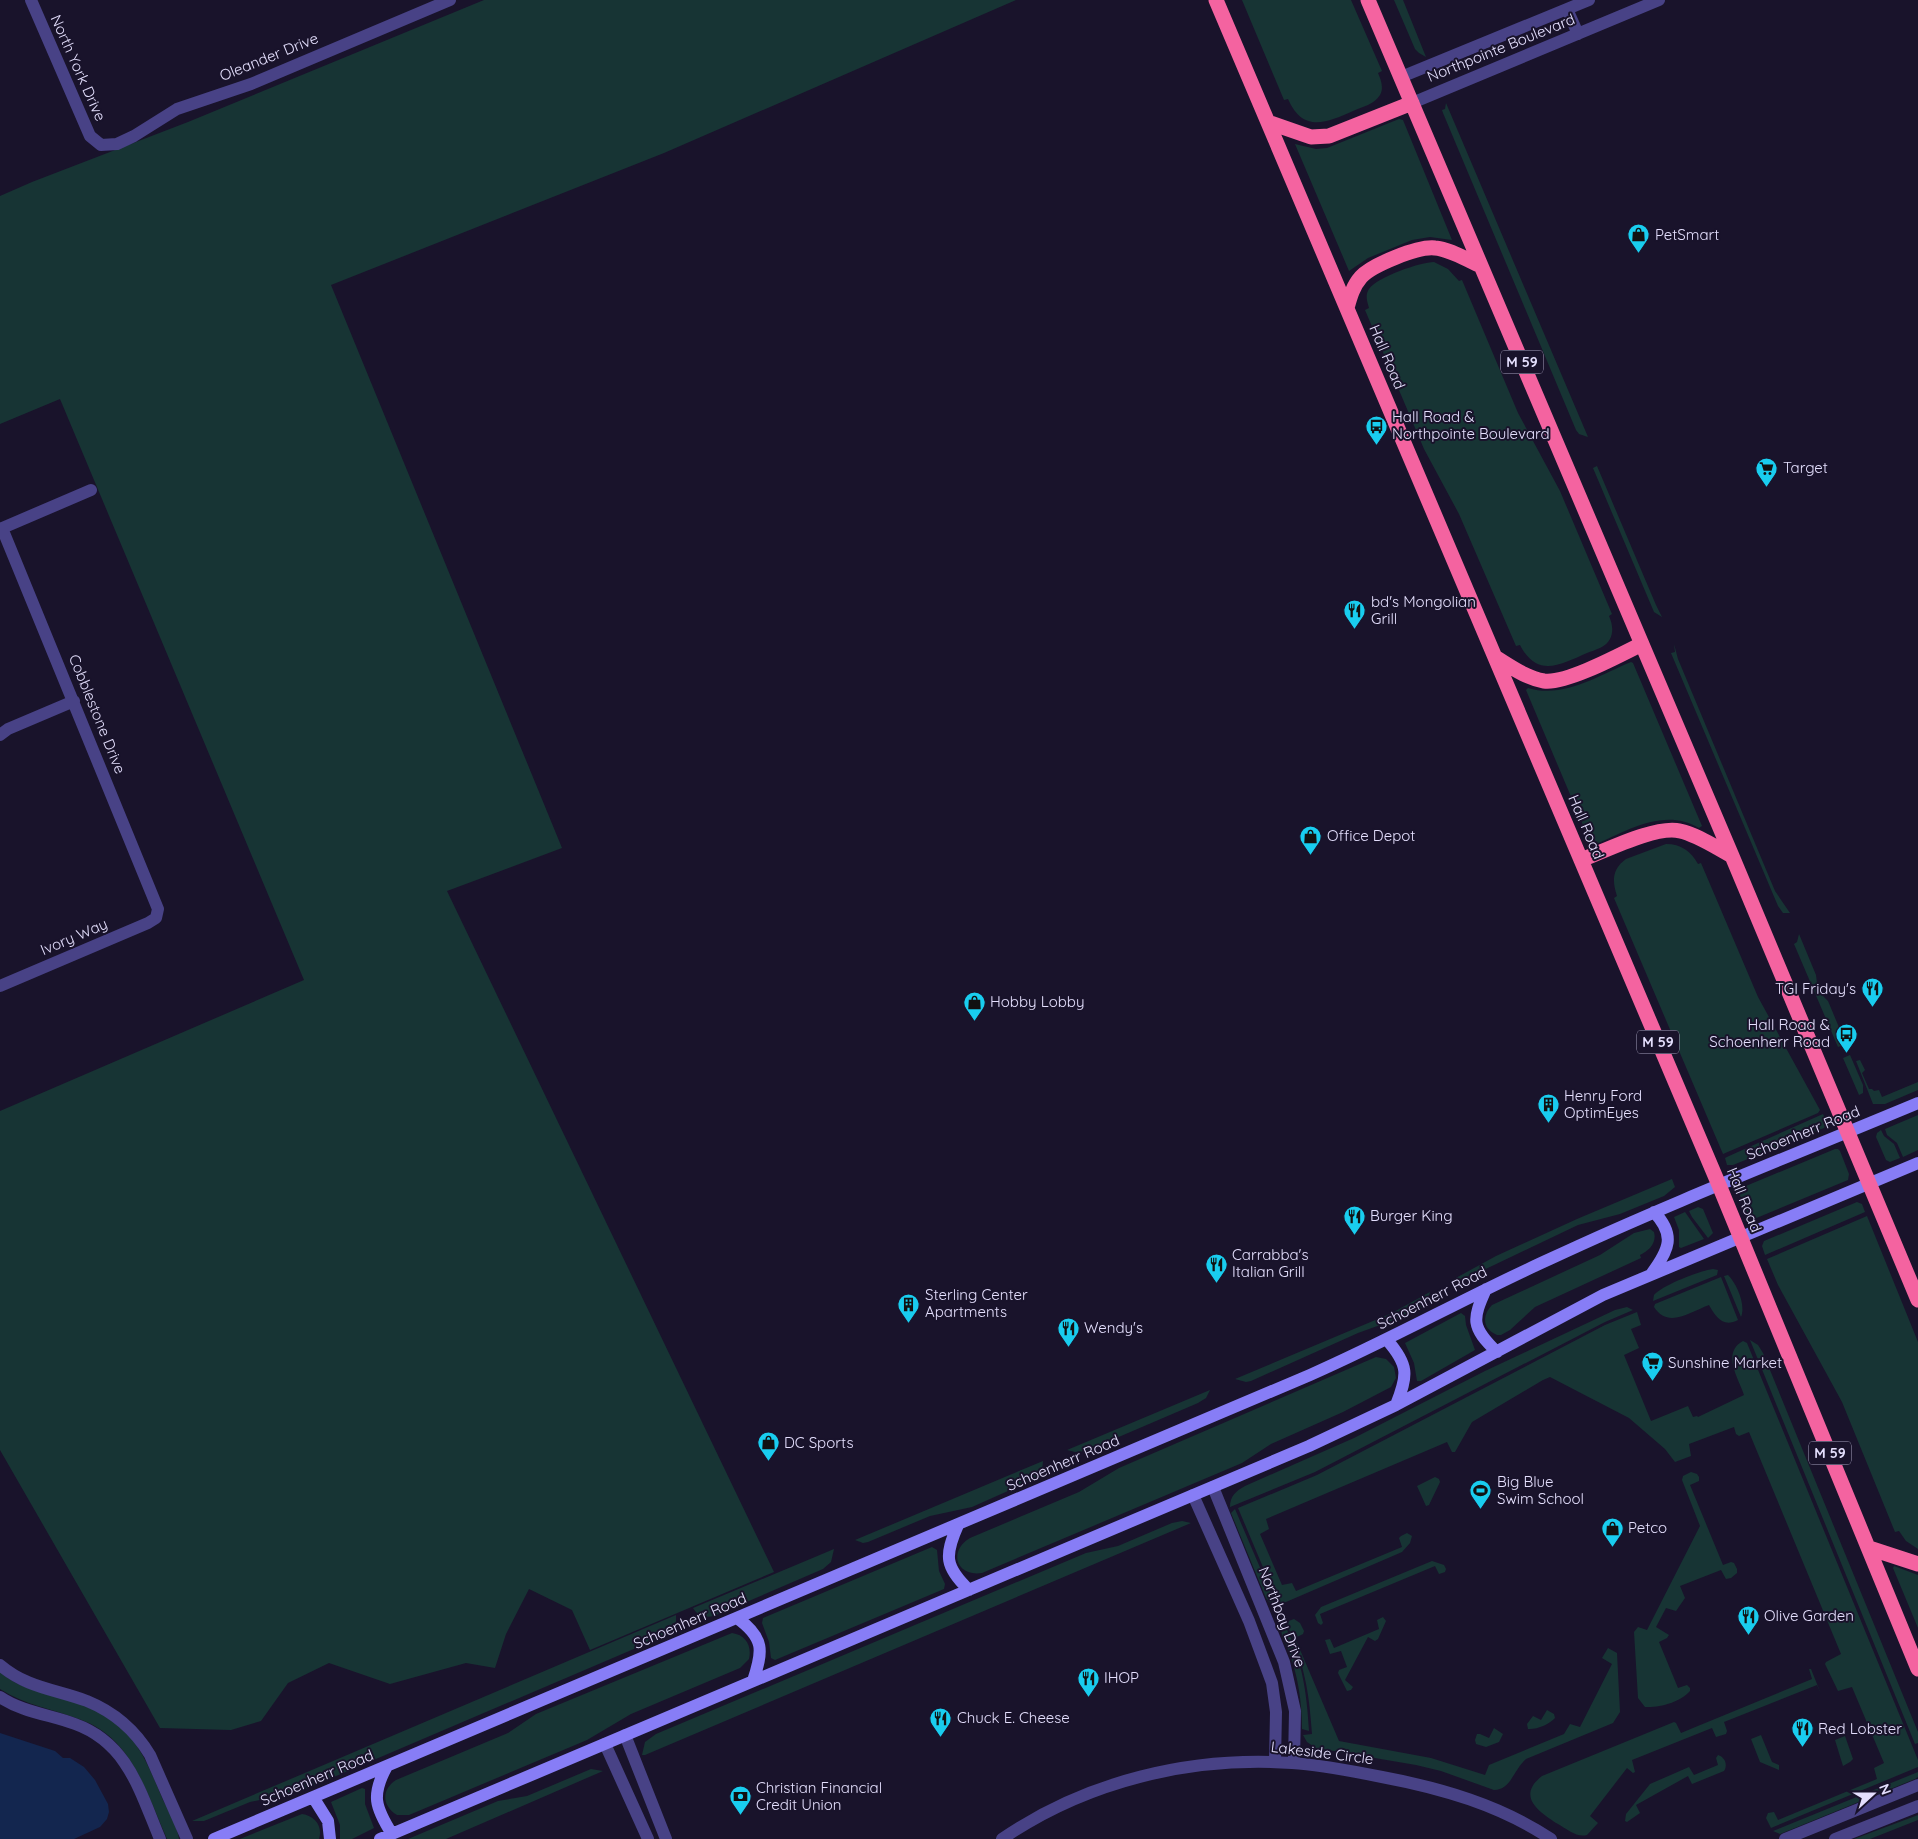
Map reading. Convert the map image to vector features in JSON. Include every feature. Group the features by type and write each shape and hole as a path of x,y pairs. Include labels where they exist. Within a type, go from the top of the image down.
{"highway":[{"name":"Hall Road","path":"1216,0 1719,1185 1918,1669"},
{"name":"M 59","path":"1368,0 1732,856 1918,1300"},
{"path":"1268,122 1311,137 1330,136 1412,103"},
{"path":"1347,308 1356,283 1362,276 1374,268 1415,250 1434,248 1444,250 1481,266"},
{"path":"1495,657 1532,678 1549,682 1567,678 1642,644"},
{"path":"1581,860 1652,833 1671,829 1689,833 1732,856"},
{"path":"1869,1548 1918,1564"}],"main road":[{"name":"Schoenherr Road","path":"214,1839 1310,1376 1486,1289 1654,1212 1918,1103"},
{"path":"380,1839 1337,1434 1396,1405 1585,1304 1652,1273 1918,1163"},
{"path":"1652,1273 1664,1257 1668,1236 1667,1227 1654,1212"},
{"path":"1486,1289 1477,1310 1477,1324 1486,1341 1497,1352"},
{"path":"1386,1340 1394,1349 1404,1368 1406,1378 1396,1405"},
{"path":"958,1525 948,1548 948,1557 953,1573 969,1590"},
{"path":"737,1618 752,1630 760,1643 759,1662 753,1681"},
{"path":"387,1766 379,1780 376,1797 381,1814 392,1834"},
{"path":"313,1797 328,1820 330,1839"}],"street":[{"name":"North York Drive","path":"31,0 90,136 101,145"},
{"name":"Oleander Drive","path":"101,145 116,144 134,136 177,109 251,84 450,0"},
{"name":"Northpointe Boulevard","path":"1401,77 1589,0"},
{"name":"Northpointe Boulevard","path":"1412,103 1659,0"},
{"path":"1568,9 1578,34"},
{"path":"1,529 91,490"},
{"name":"Cobblestone Drive","path":"1,529 157,902 158,913"},
{"path":"1,736 8,729 74,701"},
{"name":"Ivory Way","path":"0,986 148,924 156,918 158,913"},
{"name":"Northbay Drive","path":"1213,1487 1284,1662 1295,1711 1294,1763"},
{"path":"1194,1495 1249,1621 1272,1683 1276,1712 1275,1762"},
{"path":"0,1665 24,1682 87,1701 115,1716 125,1724 144,1745 150,1755 187,1839"},
{"path":"0,1697 23,1708 90,1730 112,1746 123,1758 132,1774 160,1839"},
{"path":"625,1735 666,1839"},
{"path":"605,1744 648,1839"},
{"name":"Lakeside Circle","path":"1002,1839 1031,1820 1059,1806 1108,1786 1147,1774 1204,1764 1275,1762 1355,1772 1434,1788 1508,1814 1551,1839"},
{"path":"1785,1839 1918,1785"},
{"path":"1835,1839 1918,1806"}],"green space":[{"path":"484,0 1016,0 664,153 331,285 562,848 447,891 774,1572 590,1650 572,1610 529,1589 506,1634 495,1668 466,1663 390,1684 329,1663 288,1683 261,1721 231,1730 160,1728 0,1450 0,1111 304,980 60,399 0,424 0,196 188,122"},
{"path":"1242,0 1351,0 1382,71 1378,73 1382,87 1378,98 1368,105 1334,119 1316,122 1308,121 1301,117 1294,110 1288,99 1284,100"},
{"path":"1394,0 1403,0 1426,57 1415,49"},
{"path":"1446,103 1588,437 1579,434 1576,430 1443,113 1442,110 1445,109"},
{"path":"1399,119 1403,120 1452,240 1430,237 1412,240 1368,258 1349,271 1295,144 1316,149 1327,148"},
{"path":"1434,262 1448,269 1459,281 1462,280 1518,413 1560,491 1612,614 1609,616 1612,624 1612,633 1606,644 1568,661 1550,666 1542,665 1534,662 1520,645 1516,646 1459,514 1424,449 1365,310 1369,308 1368,291 1374,284 1400,271"},
{"path":"1597,466 1662,617 1654,612 1593,468"},
{"path":"1674,644 1678,659 1775,891 1790,913 1783,913 1778,906 1671,653 1675,652"},
{"path":"1631,662 1702,826 1699,828 1686,822 1659,820 1632,828 1594,845 1591,844 1526,690 1528,688 1541,691 1568,688 1594,679"},
{"path":"1666,844 1676,845 1685,849 1698,864 1701,863 1758,997 1820,1110 1818,1113 1723,1154 1614,898 1617,896 1614,876 1621,863 1626,859"},
{"path":"1799,934 1816,975 1818,991 1828,1001 1846,1044 1838,1047 1794,944 1797,942"},
{"path":"1850,1055 1863,1085 1863,1093 1859,1095 1843,1058"},
{"path":"1860,1060 1865,1070 1862,1073 1869,1089 1879,1090 1882,1097 1918,1082 1918,1090 1885,1104 1873,1104 1856,1061"},
{"path":"1823,1114 1827,1123 1824,1128 1733,1165 1727,1165 1725,1158"},
{"path":"1918,1115 1918,1150 1903,1157 1897,1143 1887,1135 1885,1129"},
{"path":"1881,1130 1884,1136 1894,1144 1900,1158 1890,1162 1886,1160 1876,1137 1877,1133"},
{"path":"1835,1149 1840,1151 1849,1174 1848,1180 1754,1219 1749,1217 1739,1193 1741,1188"},
{"path":"1672,1179 1675,1187 1664,1196 1620,1214 1578,1225 1471,1276 1454,1279 1496,1256"},
{"path":"1857,1202 1862,1204 1865,1212 1765,1255 1762,1246 1764,1241"},
{"path":"1698,1207 1703,1209 1713,1233 1708,1238 1689,1211"},
{"path":"1685,1212 1704,1239 1681,1248 1679,1247 1679,1230 1674,1217"},
{"path":"1867,1216 1918,1342 1918,1549 1906,1541 1899,1531 1895,1532 1842,1402 1778,1285 1767,1259"},
{"path":"1650,1229 1654,1232 1654,1240 1649,1249 1640,1255 1641,1258 1535,1307 1510,1330 1501,1335 1492,1332 1486,1326 1486,1313 1492,1305 1600,1255 1634,1233"},
{"path":"1713,1269 1718,1270 1717,1275 1653,1301 1654,1295 1665,1287 1691,1275"},
{"path":"1728,1275 1740,1295 1741,1317 1724,1276"},
{"path":"1721,1277 1738,1320 1728,1323 1720,1320 1709,1305 1687,1315 1673,1318 1660,1314 1654,1307 1655,1304"},
{"path":"1430,1292 1426,1305 1416,1312 1358,1333 1251,1381 1246,1382 1235,1379 1392,1313"},
{"path":"1627,1307 1633,1310 1605,1322 1315,1472 1230,1507 1234,1494 1245,1486 1354,1438 1485,1371 1615,1310"},
{"path":"1637,1312 1641,1325 1631,1329 1639,1348 1624,1355 1651,1421 1688,1406 1693,1417 1698,1417 1744,1395 1732,1359 1733,1352 1737,1346 1743,1341 1747,1343 1918,1760 1918,1767 1771,1828 1766,1818 1768,1813 1774,1812 1778,1820 1877,1779 1874,1768 1884,1763 1852,1687 1838,1691 1825,1664 1841,1654 1749,1432 1739,1436 1736,1434 1734,1427 1689,1444 1691,1456 1675,1462 1665,1449 1629,1418 1550,1377 1472,1422 1455,1452 1452,1452 1447,1442 1266,1519 1269,1529 1260,1534 1282,1585 1292,1583 1296,1591 1402,1547 1399,1538 1407,1533 1412,1536 1410,1543 1402,1552 1279,1605 1238,1508 1317,1475 1605,1325"},
{"path":"1461,1313 1465,1316 1466,1325 1475,1350 1421,1381 1417,1381 1414,1363 1405,1343"},
{"path":"1750,1340 1758,1345 1763,1353 1918,1732 1918,1743 1915,1744"},
{"path":"1376,1357 1386,1359 1394,1367 1396,1378 1391,1387 1343,1412 1271,1444 1242,1463 982,1573 966,1571 958,1562 959,1550 963,1543 970,1538 1079,1492 1119,1468"},
{"path":"1210,1390 1206,1398 1198,1403 1086,1451 1075,1452 1067,1450"},
{"path":"1043,1461 1042,1471 1037,1478 972,1507 930,1516 868,1542 863,1543 855,1540"},
{"path":"1691,1472 1699,1477 1699,1481 1690,1485 1723,1565 1731,1562 1734,1563 1737,1573 1731,1578 1726,1579 1721,1570 1680,1586 1685,1598 1676,1611 1666,1608 1656,1627 1669,1635 1659,1642 1678,1688 1687,1685 1690,1691 1669,1704 1645,1707 1638,1698 1634,1632 1638,1627 1647,1630 1700,1526 1682,1480 1683,1476"},
{"path":"1435,1477 1440,1482 1429,1505 1426,1506 1417,1486"},
{"path":"1235,1509 1276,1605 1269,1602 1266,1598 1231,1513"},
{"path":"1182,1521 1191,1523 642,1755 645,1742 656,1734 1086,1553 1118,1546 1172,1523"},
{"path":"932,1547 937,1550 939,1571 945,1584 944,1589 775,1660 771,1658 769,1642 762,1623 763,1618"},
{"path":"834,1549 831,1562 823,1569 714,1616 702,1616 693,1608"},
{"path":"1432,1561 1444,1565 1445,1572 1439,1574 1435,1566 1320,1614 1323,1623 1321,1625 1318,1623 1315,1615 1321,1607"},
{"path":"1894,1566 1918,1575 1918,1628 1893,1568"},
{"path":"676,1615 676,1628 669,1634 301,1791 250,1802 204,1821 192,1821"},
{"path":"1383,1617 1386,1621 1378,1639 1375,1641 1368,1637 1345,1680 1353,1687 1347,1691 1338,1673 1339,1670 1347,1667 1341,1651 1330,1654 1325,1640 1330,1639 1334,1648 1379,1629 1377,1620"},
{"path":"1294,1619 1300,1623 1304,1631 1303,1634 1295,1638 1339,1741 1431,1758 1485,1775 1489,1765 1564,1734 1570,1724 1580,1727 1612,1664 1602,1658 1608,1648 1617,1653 1620,1712 1613,1723 1526,1759 1504,1787 1494,1790 1441,1771 1416,1765 1316,1748 1307,1742 1303,1735 1312,1734 1311,1718 1301,1664 1286,1622"},
{"path":"1284,1624 1299,1663 1307,1703 1309,1731 1302,1729 1297,1679 1283,1639 1282,1627"},
{"path":"732,1633 741,1636 747,1642 750,1650 749,1659 740,1668 631,1714 587,1740 409,1815 397,1815 386,1803 385,1798 388,1788 396,1780 508,1733 536,1714"},
{"path":"1809,1669 1811,1669 1821,1694 1817,1685 1724,1722 1726,1734 1716,1737 1712,1728 1632,1760 1635,1772 1633,1773 1627,1768 1590,1816 1598,1823 1587,1835 1576,1834 1545,1815 1538,1810 1531,1798 1534,1784 1542,1776 1674,1722 1681,1733 1812,1679"},
{"path":"0,1672 9,1679 30,1689 74,1702 102,1714 126,1733 150,1769 175,1824 179,1839 167,1839 135,1768 125,1752 112,1739 97,1727 79,1719 29,1703 0,1689"},
{"path":"1547,1710 1554,1714 1555,1718 1543,1726 1528,1729 1527,1724 1533,1716 1541,1720"},
{"path":"1494,1728 1503,1734 1499,1742 1486,1747 1476,1744 1477,1734 1489,1738"},
{"path":"1761,1735 1772,1762 1779,1765 1779,1770 1760,1762 1751,1739"},
{"path":"1845,1736 1853,1759 1843,1766 1835,1740"},
{"path":"1718,1755 1725,1761 1724,1771 1692,1784 1688,1776 1636,1805 1640,1813 1627,1822 1625,1821 1626,1814 1650,1784 1689,1767 1694,1775 1718,1765 1716,1758"},
{"path":"591,1769 603,1771 446,1839 408,1839 498,1801 527,1796"},
{"path":"1918,1772 1918,1777 1915,1779 1785,1832 1780,1834 1773,1831"},
{"path":"362,1788 365,1789 365,1804 374,1828 352,1839 340,1839 340,1825 331,1802"},
{"path":"302,1814 311,1817 317,1822 320,1830 319,1839 240,1839"},
{"path":"1918,1815 1918,1820 1870,1839 1854,1839"}],"water":[{"path":"0,1733 55,1751 63,1758 70,1758 84,1767 95,1780 108,1804 109,1812 107,1819 100,1827 74,1839 0,1839"}],"place":[{"name":"PetSmart","path":"1639,254"},
{"name":"Hall Road & Northpointe Boulevard","path":"1376,445"},
{"name":"Target","path":"1767,487"},
{"name":"bd's Mongolian Grill","path":"1355,630"},
{"name":"Office Depot","path":"1311,855"},
{"name":"TGI Friday's","path":"1872,1008"},
{"name":"Hobby Lobby","path":"974,1021"},
{"name":"Hall Road & Schoenherr Road","path":"1846,1053"},
{"name":"Henry Ford OptimEyes","path":"1548,1124"},
{"name":"Burger King","path":"1354,1235"},
{"name":"Carrabba's Italian Grill","path":"1216,1283"},
{"name":"Sterling Center Apartments","path":"909,1323"},
{"name":"Wendy's","path":"1068,1347"},
{"name":"Sunshine Market","path":"1652,1382"},
{"name":"DC Sports","path":"768,1462"},
{"name":"Big Blue Swim School","path":"1481,1510"},
{"name":"Petco","path":"1612,1547"},
{"name":"Olive Garden","path":"1748,1635"},
{"name":"IHOP","path":"1088,1697"},
{"name":"Chuck E. Cheese","path":"941,1737"},
{"name":"Red Lobster","path":"1802,1748"},
{"name":"Christian Financial Credit Union","path":"740,1816"}]}
